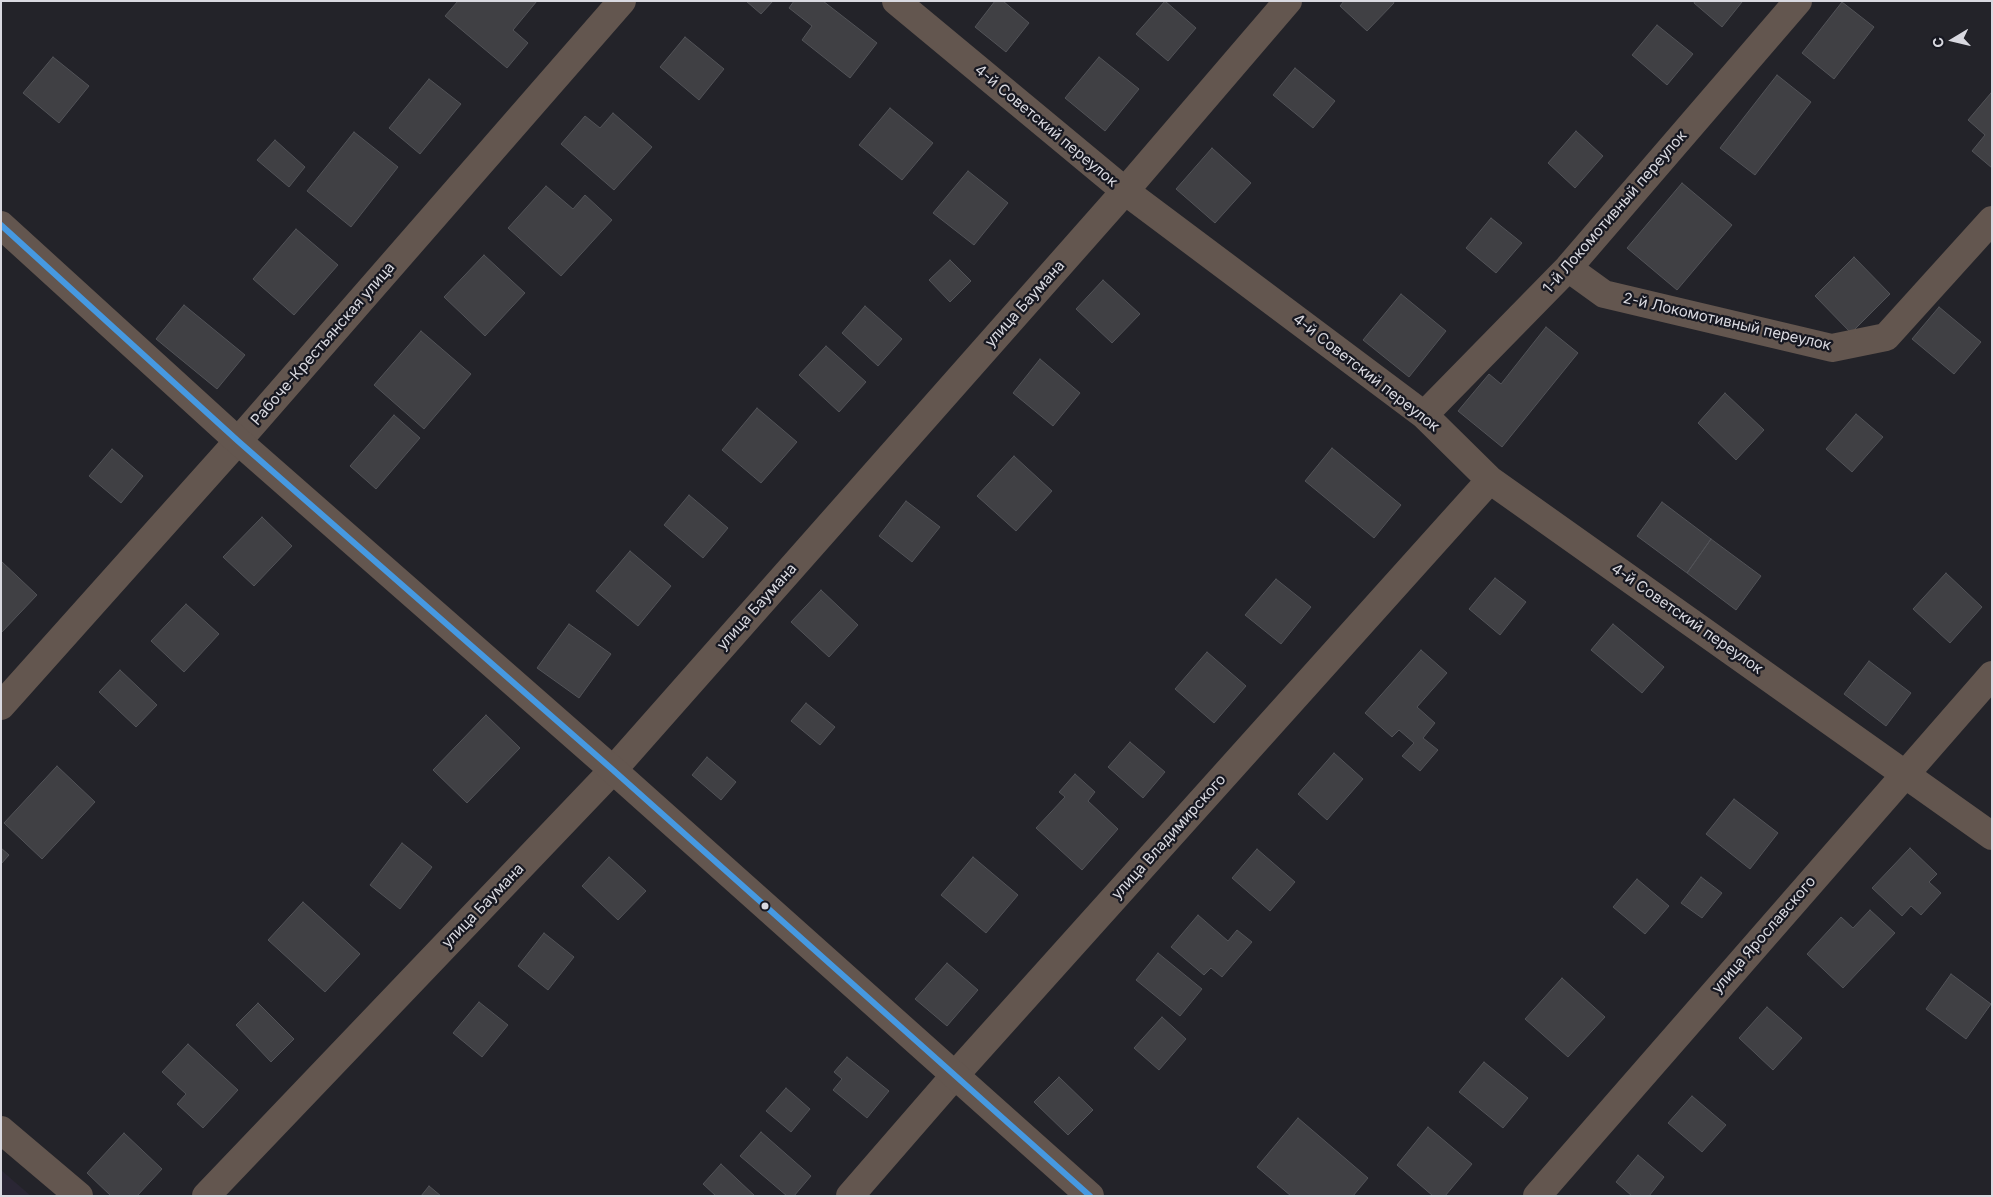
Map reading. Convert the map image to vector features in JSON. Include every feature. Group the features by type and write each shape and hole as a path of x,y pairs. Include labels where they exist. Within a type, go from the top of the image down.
{"street":[{"name":"Рабоче-Крестьянская улица","path":"1,706 238,441 622,1"},
{"name":"4-й Советский переулок","path":"896,1 1125,191 1424,415 1490,480 1992,836"},
{"name":"улица Баумана","path":"206,1196 613,770 1125,191 1288,1"},
{"name":"1-й Локомотивный переулок","path":"1424,415 1568,268 1798,1"},
{"name":"2-й Локомотивный переулок","path":"1568,268 1604,294 1832,348 1886,337 1992,220"},
{"path":"1,225 238,441 613,770 956,1074 1090,1196"},
{"name":"улица Владимирского","path":"850,1196 956,1074 1490,480"},
{"name":"улица Ярославского","path":"1537,1196 1904,772 1992,674"},
{"path":"1,1130 78,1196"}],"shaded area":[{"path":"1,1170 31,1196 1,1196"}],"building":[{"path":"458,1 537,1 513,30 528,43 507,68 445,16"},
{"path":"746,1 773,1 761,14"},
{"path":"794,1 823,1 877,43 850,78 802,40 812,26 789,8"},
{"path":"995,1 1003,1 1029,23 1006,52 975,27"},
{"path":"1165,1 1196,28 1168,61 1136,34"},
{"path":"1344,1 1393,1 1394,3 1367,31 1340,6"},
{"path":"1695,1 1742,2 1722,27 1694,3"},
{"path":"1842,2 1874,27 1834,79 1802,53"},
{"path":"1657,25 1693,54 1667,85 1632,55"},
{"path":"685,37 724,69 699,100 660,67"},
{"path":"53,57 89,86 59,123 23,93"},
{"path":"1099,57 1139,89 1105,131 1065,98"},
{"path":"1295,68 1335,101 1313,128 1273,95"},
{"path":"1777,75 1811,102 1755,175 1720,148"},
{"path":"429,79 461,104 420,154 389,128"},
{"path":"1991,93 1992,168 1972,151 1985,135 1968,120"},
{"path":"890,108 933,143 902,180 859,145"},
{"path":"613,113 652,147 614,190 561,144 585,116 600,128"},
{"path":"1576,131 1603,156 1575,188 1548,163"},
{"path":"354,132 398,167 351,227 307,191"},
{"path":"275,140 305,167 289,187 257,160"},
{"path":"1212,148 1251,183 1215,223 1176,189"},
{"path":"968,171 1008,203 974,245 933,213"},
{"path":"1682,183 1732,225 1677,290 1627,248"},
{"path":"546,186 573,209 585,195 612,220 561,276 508,228"},
{"path":"1491,218 1522,243 1496,273 1466,248"},
{"path":"296,229 338,265 294,315 253,279"},
{"path":"484,255 525,293 485,336 444,297"},
{"path":"1854,257 1890,294 1851,333 1815,296"},
{"path":"950,260 971,281 950,302 929,280"},
{"path":"1103,280 1140,314 1112,343 1076,309"},
{"path":"1401,294 1446,331 1409,377 1363,340"},
{"path":"184,305 245,355 217,389 156,339"},
{"path":"865,306 902,339 878,366 842,333"},
{"path":"1939,307 1981,342 1954,374 1912,339"},
{"path":"1546,327 1578,353 1502,447 1458,411 1489,374 1501,384"},
{"path":"421,331 471,374 424,429 374,385"},
{"path":"826,346 866,382 839,412 799,375"},
{"path":"1040,359 1080,393 1053,426 1013,393"},
{"path":"1725,393 1764,430 1736,460 1698,423"},
{"path":"757,408 797,442 761,483 722,450"},
{"path":"1856,414 1883,437 1852,472 1826,449"},
{"path":"394,415 420,438 376,489 350,466"},
{"path":"1332,448 1401,505 1374,538 1305,481"},
{"path":"112,449 143,476 121,503 89,476"},
{"path":"1014,456 1052,491 1016,531 977,496"},
{"path":"689,495 728,528 703,558 664,525"},
{"path":"906,501 940,527 912,562 879,536"},
{"path":"1662,502 1711,539 1687,573 1637,536"},
{"path":"262,517 292,546 254,586 223,557"},
{"path":"1711,539 1761,576 1736,610 1687,573"},
{"path":"630,551 671,586 638,626 596,591"},
{"path":"1,561 37,595 1,633"},
{"path":"1946,573 1982,607 1950,643 1913,609"},
{"path":"1495,578 1526,602 1500,635 1469,609"},
{"path":"1276,579 1311,607 1281,644 1245,615"},
{"path":"821,590 858,625 829,657 791,622"},
{"path":"186,604 219,634 184,672 151,641"},
{"path":"569,624 611,654 579,698 537,668"},
{"path":"1613,624 1664,667 1642,693 1591,650"},
{"path":"1421,650 1447,673 1417,707 1435,723 1423,738 1438,750 1420,771 1402,756 1414,743 1399,730 1392,737 1365,713"},
{"path":"1207,652 1246,686 1214,723 1175,689"},
{"path":"1869,661 1911,693 1886,726 1844,694"},
{"path":"120,670 157,705 136,727 99,692"},
{"path":"806,703 835,727 820,745 791,721"},
{"path":"486,715 520,748 467,803 433,770"},
{"path":"1130,742 1165,772 1143,798 1108,767"},
{"path":"1334,753 1363,779 1327,820 1298,794"},
{"path":"707,757 736,782 721,800 692,775"},
{"path":"57,766 95,802 42,859 4,823"},
{"path":"1075,774 1095,792 1088,801 1118,829 1082,870 1036,828 1065,797 1059,792"},
{"path":"1734,799 1778,833 1750,869 1706,834"},
{"path":"402,843 432,867 400,909 370,885"},
{"path":"1,848 9,855 1,864"},
{"path":"1910,848 1937,874 1929,882 1941,893 1921,915 1911,906 1902,916 1872,888"},
{"path":"1257,849 1295,882 1270,911 1232,878"},
{"path":"609,857 646,891 618,920 582,886"},
{"path":"973,857 1018,895 986,933 941,895"},
{"path":"1701,877 1722,893 1702,918 1681,903"},
{"path":"1637,879 1669,906 1645,934 1613,907"},
{"path":"303,902 360,954 325,992 268,940"},
{"path":"1870,910 1895,933 1843,988 1807,954 1841,917 1853,928"},
{"path":"1198,915 1228,941 1237,930 1252,942 1222,977 1211,968 1204,975 1171,947"},
{"path":"544,933 574,957 548,990 518,966"},
{"path":"1158,953 1202,989 1180,1016 1136,980"},
{"path":"947,963 978,990 947,1026 915,999"},
{"path":"1951,974 1991,1004 1966,1039 1926,1009"},
{"path":"1562,978 1605,1017 1568,1057 1525,1019"},
{"path":"479,1002 508,1025 482,1057 453,1033"},
{"path":"258,1003 294,1039 271,1062 236,1025"},
{"path":"1767,1007 1802,1038 1773,1070 1739,1038"},
{"path":"1162,1017 1186,1039 1159,1070 1134,1048"},
{"path":"188,1044 238,1090 203,1128 177,1104 186,1094 162,1072"},
{"path":"847,1057 889,1091 867,1118 833,1090 842,1079 834,1072"},
{"path":"1484,1062 1528,1098 1503,1128 1459,1092"},
{"path":"1059,1077 1093,1110 1068,1135 1034,1102"},
{"path":"786,1088 810,1109 791,1132 766,1111"},
{"path":"1692,1096 1726,1125 1702,1152 1668,1123"},
{"path":"1298,1118 1368,1178 1353,1196 1291,1196 1257,1167"},
{"path":"1428,1127 1472,1164 1445,1196 1433,1196 1397,1165"},
{"path":"761,1132 811,1176 794,1196 787,1196 740,1156"},
{"path":"124,1133 162,1169 137,1196 111,1196 87,1173"},
{"path":"1638,1155 1664,1177 1649,1196 1632,1196 1616,1182"},
{"path":"721,1164 755,1196 716,1196 703,1184"},
{"path":"429,1186 441,1196 421,1196"}],"transit line":[{"path":"1,225 238,441 613,770 1090,1196"}]}
